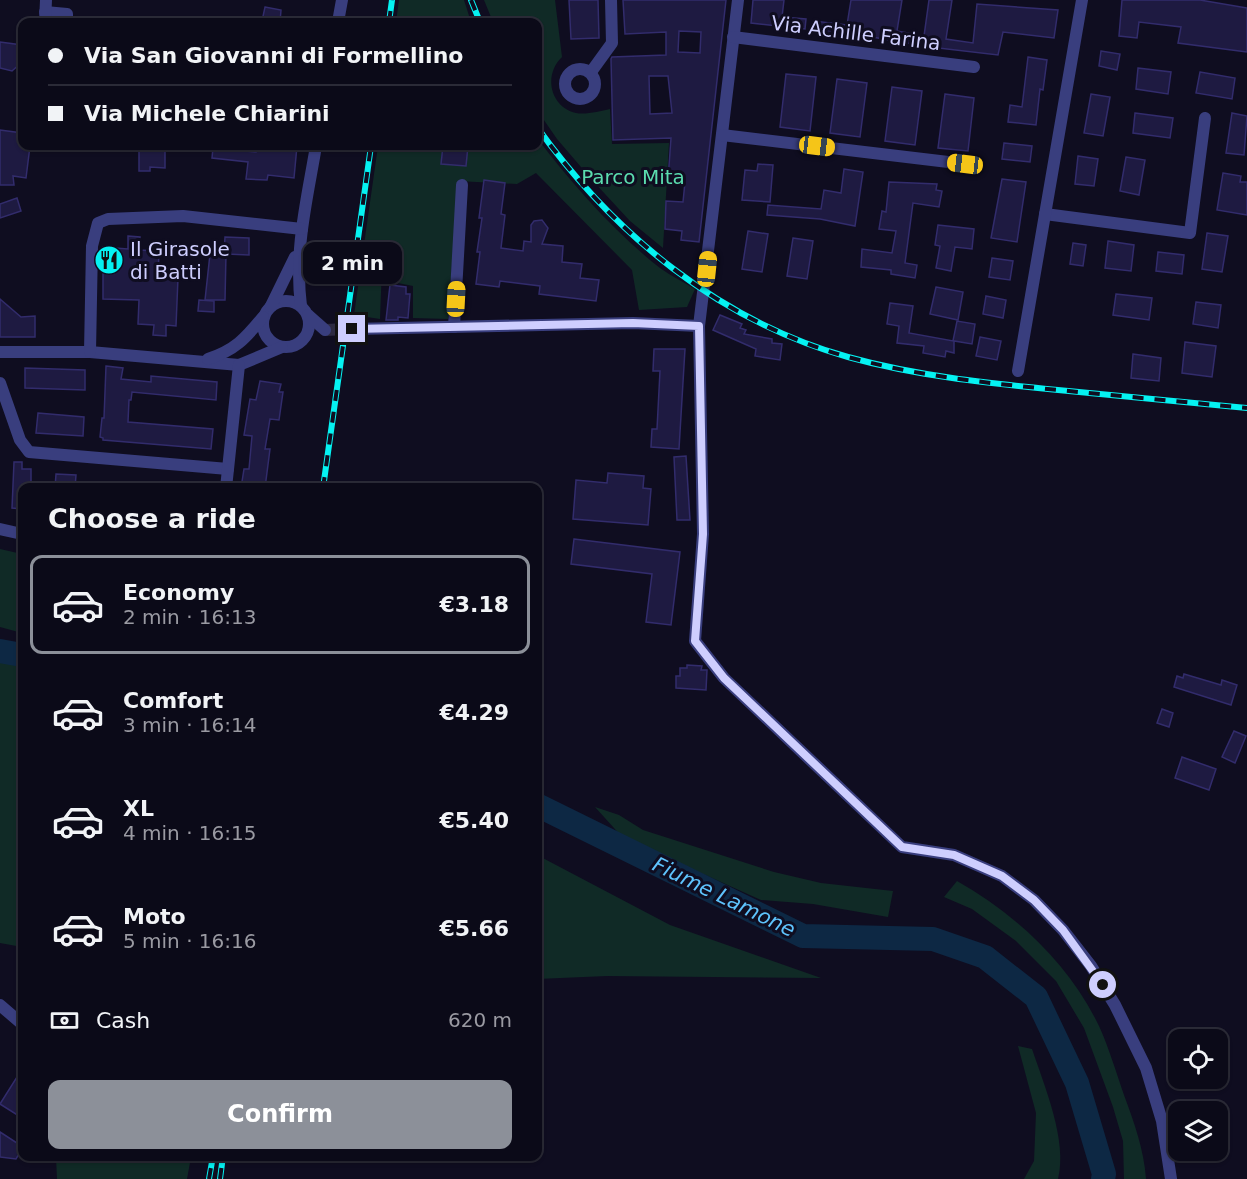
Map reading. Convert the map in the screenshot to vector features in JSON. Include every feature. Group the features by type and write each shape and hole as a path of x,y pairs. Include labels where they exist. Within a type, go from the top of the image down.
{"street":[{"path":"339,18 342,0"},
{"path":"591,72 612,43 611,0"},
{"path":"738,0 699,326 703,534 695,641 724,678 902,847 954,855 1002,876 1034,900 1063,930 1091,966 1115,1005 1146,1068 1162,1121 1171,1179"},
{"path":"1018,371 1082,0"},
{"path":"45,12 68,14 68,18"},
{"name":"Via Achille Farina","path":"733,37 974,67"},
{"path":"1045,214 1190,233 1205,118"},
{"path":"722,135 965,164"},
{"path":"0,352 90,352 204,360 239,365 282,347 297,345 307,334 309,322 297,278 298,250 315,150"},
{"path":"454,327 462,185"},
{"path":"90,352 92,246 98,223 108,219 183,216 302,229"},
{"path":"204,360 230,351 263,317 271,306 298,250"},
{"path":"271,306 286,300 304,310 325,330 307,334"},
{"path":"263,317 264,333 275,345 282,347"},
{"path":"352,329 633,323 699,326"},
{"path":"227,483 239,365"},
{"path":"0,383 20,440 29,452 228,469"},
{"path":"0,529 18,533"},
{"path":"0,1005 18,1021"}],"green space":[{"path":"399,0 464,0 470,18 397,18"},
{"name":"Parco Mita","path":"484,0 555,0 562,57 556,64 551,81 552,90 560,104 576,113 610,109 612,144 669,143 663,248 630,221 557,139 542,117 542,18 491,18"},
{"path":"542,144 579,190 626,239 660,268 695,289 687,307 639,310 632,270 536,173 517,184 458,181 448,319 413,318 413,286 398,283 400,267 382,266 380,319 354,315 377,150 542,150"},
{"path":"0,549 18,553 18,632 0,627"},
{"path":"0,653 18,657 18,946 0,943"},
{"path":"595,807 619,815 643,830 774,872 821,883 893,891 888,917 813,904 761,900 623,838"},
{"path":"542,858 670,925 821,978 607,976 542,979"},
{"path":"957,881 979,894 1020,925 1057,962 1087,1003 1106,1043 1131,1115 1141,1147 1146,1179 1124,1179 1123,1141 1113,1107 1084,1028 1056,981 1016,941 972,909 944,897"},
{"path":"1018,1046 1032,1049 1048,1096 1060,1148 1058,1179 1024,1179 1034,1161 1036,1113"},
{"path":"56,1161 190,1161 187,1179 57,1179"}],"building":[{"path":"569,0 598,0 599,38 571,39"},
{"path":"623,0 726,0 699,242 681,240 682,231 665,229 666,201 683,202 685,182 668,180 671,138 613,140 612,57 666,55 666,32 625,34","holes":["679,31 701,32 700,53 678,52","649,76 668,76 672,113 650,114"]},
{"path":"753,0 784,0 782,17 806,19 805,29 751,23"},
{"path":"851,0 902,0 897,31 924,36 929,0 952,0 946,39 973,43 977,4 1058,10 1054,38 1003,32 998,55 866,36 866,38 813,32 814,21 847,25"},
{"path":"1122,0 1200,0 1247,8 1247,52 1178,43 1181,27 1139,22 1137,38 1119,36"},
{"path":"265,7 281,10 280,18 263,18"},
{"path":"0,42 18,44 18,66 12,71 0,68"},
{"path":"1101,51 1120,54 1117,70 1099,66"},
{"path":"1028,57 1047,60 1043,90 1040,89 1036,125 1008,122 1010,105 1022,107"},
{"path":"1138,68 1171,72 1168,94 1136,89"},
{"path":"1200,72 1235,78 1232,99 1196,93"},
{"path":"786,74 816,77 810,131 780,127"},
{"path":"837,79 867,83 860,137 830,133"},
{"path":"892,87 922,91 915,145 885,141"},
{"path":"945,94 974,98 968,151 938,148"},
{"path":"1091,94 1110,97 1103,136 1084,133"},
{"path":"1135,113 1173,118 1170,138 1133,133"},
{"path":"1232,113 1247,116 1244,155 1226,153"},
{"path":"0,130 18,132 18,150 30,150 26,178 13,176 14,185 0,185"},
{"path":"1004,143 1032,146 1030,162 1002,159"},
{"path":"139,150 165,150 165,168 150,167 150,171 139,171"},
{"path":"213,150 256,152 256,150 297,150 294,178 268,175 267,180 246,179 248,162 212,158"},
{"path":"443,150 468,150 466,166 441,164"},
{"path":"1078,156 1098,159 1094,186 1075,184"},
{"path":"1126,157 1145,160 1139,195 1120,191"},
{"path":"758,164 773,165 770,202 742,200 745,170 757,171"},
{"path":"844,169 863,172 855,226 820,219 767,215 768,205 821,209 824,190 841,193"},
{"path":"1223,173 1241,176 1240,182 1247,182 1247,215 1217,210"},
{"path":"1002,179 1026,182 1017,242 991,238"},
{"path":"484,180 505,183 501,214 505,215 501,248 523,251 524,241 531,242 531,225 534,221 542,220 548,228 542,244 563,246 562,262 582,264 580,278 599,280 596,301 539,294 540,286 500,281 499,287 476,284 480,252 477,252 482,218 479,218"},
{"path":"889,182 937,184 936,190 942,191 939,207 913,203 905,263 917,265 915,278 891,274 891,270 861,267 862,249 892,253 896,231 879,229 882,211 886,212"},
{"path":"17,198 21,211 0,218 0,204"},
{"path":"938,225 974,229 972,249 955,247 951,271 936,268 940,246 935,245"},
{"path":"748,231 768,234 762,272 742,269"},
{"path":"1207,233 1228,236 1222,272 1202,269"},
{"path":"128,236 140,237 139,250 159,251 158,277 178,278 176,326 166,325 166,336 153,335 154,325 138,324 139,300 103,299 103,247 128,249"},
{"path":"225,237 249,238 249,255 226,254 225,300 205,300 210,254 224,254"},
{"path":"793,238 813,241 807,279 787,276"},
{"path":"1108,241 1134,245 1131,271 1105,268"},
{"path":"1073,243 1086,245 1083,266 1070,264"},
{"path":"1158,252 1184,255 1182,274 1156,271"},
{"path":"992,258 1013,261 1010,280 989,277"},
{"path":"390,285 406,287 406,294 410,294 408,318 398,317 398,320 386,320"},
{"path":"936,287 963,292 958,320 930,314"},
{"path":"1116,294 1152,298 1149,320 1113,315"},
{"path":"986,296 1006,300 1003,318 983,314"},
{"path":"0,299 21,317 35,316 35,337 0,337"},
{"path":"199,300 214,301 214,312 198,311"},
{"path":"1196,302 1221,305 1218,328 1193,324"},
{"path":"890,303 913,306 909,333 953,341 957,321 975,324 972,344 954,341 954,353 946,351 945,357 923,353 924,346 897,343 899,326 887,324"},
{"path":"720,315 742,324 740,328 746,330 744,334 772,339 772,343 782,344 780,360 755,356 756,349 713,330"},
{"path":"980,337 1001,341 997,360 976,356"},
{"path":"1185,342 1216,346 1212,377 1182,373"},
{"path":"654,349 685,349 679,449 651,447 652,429 657,429 660,371 653,371"},
{"path":"1133,354 1161,358 1159,381 1131,378"},
{"path":"106,366 123,368 121,379 151,382 151,376 217,382 216,400 132,392 131,400 129,400 128,422 213,429 211,449 103,440 100,437 102,418 104,418"},
{"path":"25,368 85,370 85,390 25,388"},
{"path":"260,381 281,384 279,392 283,392 279,420 270,419 265,449 270,449 266,483 242,483 244,469 249,469 252,436 244,435 250,399 256,400"},
{"path":"38,413 84,417 83,436 36,433"},
{"path":"686,456 690,520 677,520 674,457"},
{"path":"14,462 22,462 22,469 31,469 31,483 18,483 18,509 12,508"},
{"path":"608,473 644,476 643,488 651,489 648,525 573,519 576,480 607,483"},
{"path":"56,474 76,475 75,483 55,483"},
{"path":"574,539 680,552 671,625 646,622 652,574 571,564"},
{"path":"687,665 702,666 701,670 707,670 706,690 676,688 676,676 680,676 680,668 687,668"},
{"path":"1184,674 1221,685 1222,680 1237,685 1231,705 1174,687 1177,676 1183,678"},
{"path":"1162,709 1173,713 1169,727 1157,723"},
{"path":"1234,731 1246,736 1235,763 1222,757"},
{"path":"1182,757 1216,769 1209,790 1175,778"},
{"path":"18,1075 18,1115 0,1104"},
{"path":"0,1132 17,1143 18,1156 16,1159 0,1157"}],"waterway":[{"name":"Fiume Lamone","path":"0,651 18,654"},
{"name":"Fiume Lamone","path":"542,807 803,936 933,939 985,957 1036,997 1077,1083 1104,1174 1103,1179"}],"tunnel":[{"path":"325,330 352,329"}],"railway":[{"path":"390,18 392,0"},
{"path":"471,0 478,18"},
{"path":"542,134 600,203 635,237 673,268 713,296 756,321 801,341 874,364 952,378 1247,408"},
{"path":"324,483 370,150"},
{"path":"209,1179 212,1161"},
{"path":"220,1179 222,1161"}],"place":[{"name":"Il Girasole di Batti","path":"109,260"}],"route":[{"path":"352,329 633,323 699,326 703,534 695,641 724,678 902,847 954,855 1002,876 1034,900 1063,930 1103,985"}]}
